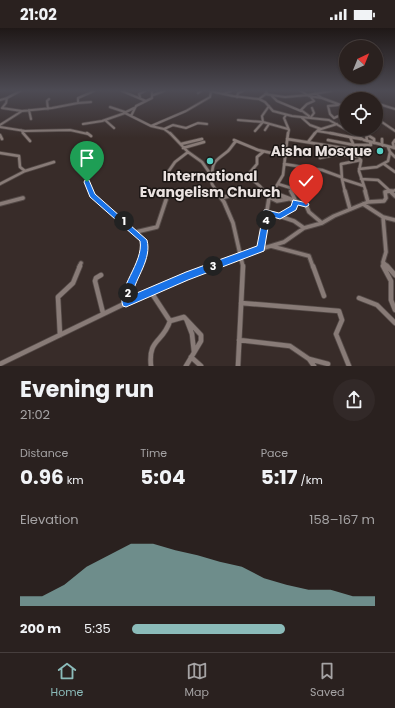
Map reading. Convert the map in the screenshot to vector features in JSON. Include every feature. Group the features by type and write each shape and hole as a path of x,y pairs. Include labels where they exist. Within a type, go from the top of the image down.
{"street":[{"path":"3,107 2,108 22,111 48,109 55,107"},
{"path":"110,107 125,112 151,126 164,130 205,165 209,172 235,228 241,255 241,303 238,366"},
{"path":"131,116 135,107"},
{"path":"83,124 105,120 135,107"},
{"path":"151,126 195,107"},
{"path":"255,131 262,122 262,116 268,107"},
{"path":"270,107 273,111 286,115 326,119 361,139 374,144 395,148 393,143 395,140"},
{"path":"291,107 312,117"},
{"path":"301,111 305,107"},
{"path":"328,107 331,116 334,118 336,124"},
{"path":"312,108 314,113 312,117"},
{"path":"29,110 31,119"},
{"path":"0,126 22,111"},
{"path":"261,248 270,194 283,175 289,133 284,118 286,115"},
{"path":"334,118 339,116"},
{"path":"297,121 300,117"},
{"path":"300,117 310,125 322,129"},
{"path":"105,120 114,128"},
{"path":"238,120 262,122 288,129"},
{"path":"164,130 174,123 186,128 198,123 207,124"},
{"path":"383,123 395,131"},
{"path":"265,130 269,124"},
{"path":"308,142 316,131 336,124"},
{"path":"0,126 22,130 69,130 91,136"},
{"path":"22,130 24,135 30,141"},
{"path":"316,131 361,139"},
{"path":"328,134 327,140 331,146"},
{"path":"0,135 2,139"},
{"path":"327,140 354,145 371,146 366,136"},
{"path":"369,136 374,140 374,144"},
{"path":"350,137 360,159 359,169 368,202"},
{"path":"181,144 202,139"},
{"path":"287,139 356,150"},
{"path":"382,139 382,146"},
{"path":"211,179 212,167 216,159 228,151 235,140 263,152 285,156"},
{"path":"184,148 204,142"},
{"path":"388,147 390,152 395,157"},
{"path":"166,175 168,169 188,152"},
{"path":"246,178 257,164 257,157 263,152"},
{"path":"359,169 377,167 384,164 389,160 390,152"},
{"path":"0,153 19,156 20,167 25,171"},
{"path":"320,158 339,154 360,159"},
{"path":"85,156 78,161 86,175 92,196 136,232 143,240 143,257 129,289 126,303"},
{"path":"350,209 342,178 341,164 360,159"},
{"path":"0,184 25,171 54,162"},
{"path":"284,164 322,170 364,186"},
{"path":"384,164 395,172"},
{"path":"211,179 226,174 246,178 259,184 265,192 306,205 309,212 322,223"},
{"path":"361,179 378,180 395,196"},
{"path":"278,184 291,188 292,194 296,198 294,208 280,216"},
{"path":"0,364 126,303 186,276 241,255 287,240 304,228 322,223 368,202 384,201 386,198 385,192 395,190"},
{"path":"221,198 240,193"},
{"path":"270,194 277,201 289,199"},
{"path":"0,204 23,198"},
{"path":"136,232 157,227 166,200"},
{"path":"363,204 383,217 395,220"},
{"path":"267,212 294,221 304,228"},
{"path":"383,217 386,252 383,267 392,283 390,297 395,310"},
{"path":"269,246 308,254 324,296"},
{"path":"383,262 395,275"},
{"path":"60,335 58,297 73,283 81,263"},
{"path":"101,275 96,278 95,281 103,314"},
{"path":"151,292 170,321"},
{"path":"359,298 377,305 395,323"},
{"path":"241,303 339,311 342,322 336,334 349,366"},
{"path":"170,321 182,317 187,320 201,335 201,341 186,366"},
{"path":"187,320 192,334 192,355 201,366"},
{"path":"152,366 149,354 150,348 167,329 170,321"},
{"path":"239,340 290,346 309,359 328,364"},
{"path":"309,359 314,366"}],"place":[{"name":"Aisha Mosque","path":"380,151"},
{"name":"International Evangelism Church","path":"210,161"}],"route":[{"path":"87,182 92,196 109,209 143,240 143,257 129,289 126,303 186,276 261,248 267,212 280,216 294,208 295,201 306,205"}]}
